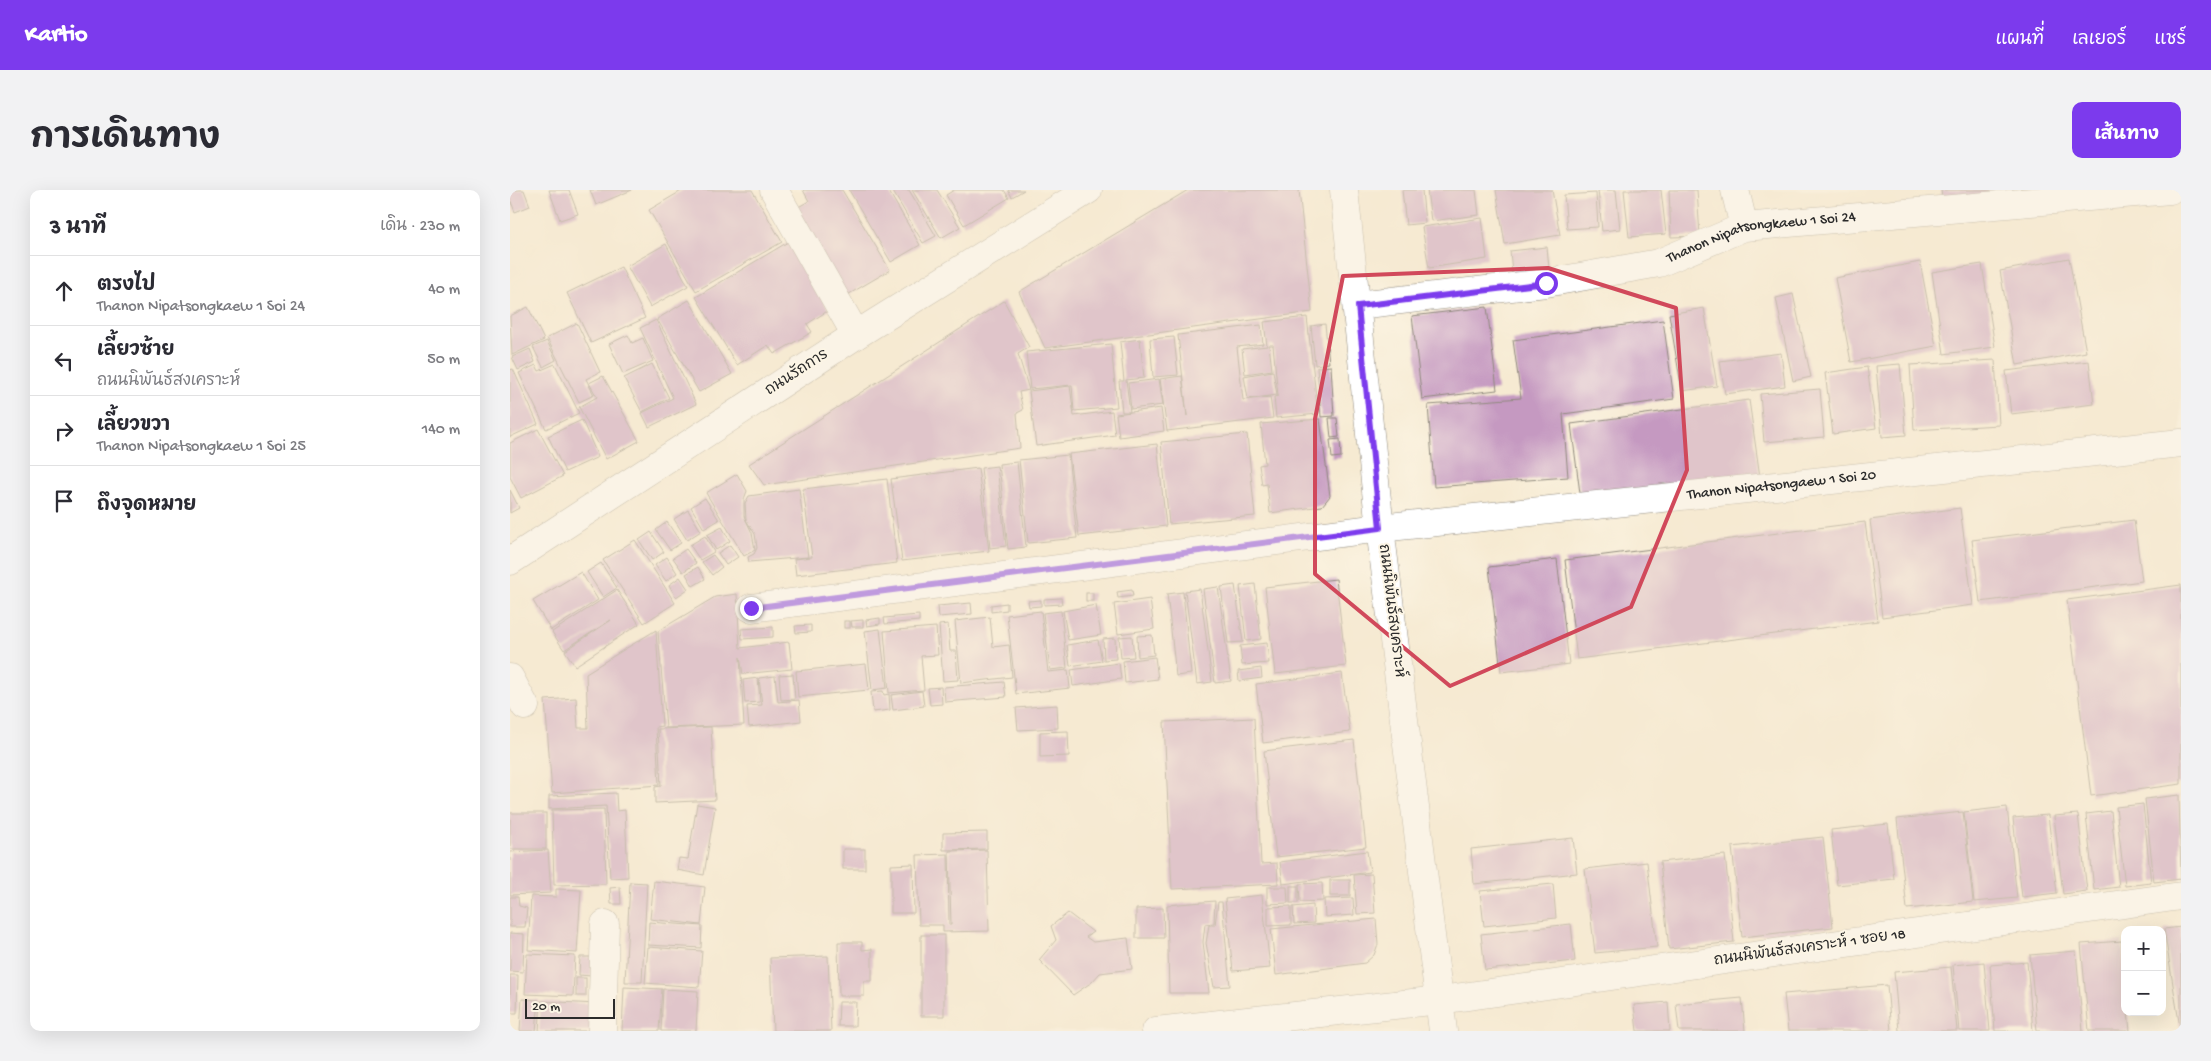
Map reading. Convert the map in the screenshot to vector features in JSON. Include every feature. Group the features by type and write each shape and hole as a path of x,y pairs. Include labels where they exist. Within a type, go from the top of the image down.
{"street":[{"path":"774,190 856,335"},
{"name":"ถนนรัถการ","path":"510,561 856,335 1088,190"},
{"name":"ถนนนิพันธ์สงเคราะห์","path":"1344,190 1358,306 1380,528 1443,1031"},
{"path":"1735,190 1744,227"},
{"name":"Thanon Nipatsongkaew 1 Soi 24","path":"1358,306 1546,283 1659,263 1744,227 2170,190"},
{"name":"Thanon Nipatsongaew 1 Soi 20","path":"751,608 1380,528 2181,443"},
{"path":"510,678 526,706"},
{"name":"ถนนนิพันธ์สงเคราะห์ 1 ซอย 18","path":"1156,1031 1440,1000 2181,896"},
{"path":"602,1031 605,924"}],"highlighted area":[{"path":"1548,268 1676,308 1687,470 1631,607 1450,686 1315,574 1315,419 1343,276"}],"building":[{"path":"510,190 524,190 530,206 515,212 510,199"},
{"path":"549,190 569,190 578,214 560,220"},
{"path":"590,190 632,190 596,205"},
{"path":"683,190 752,190 782,242 696,291 649,210"},
{"path":"803,190 842,190 890,270 844,297 793,210 809,201"},
{"path":"849,190 888,190 920,245 891,262"},
{"path":"892,190 909,190 936,236 923,243"},
{"path":"912,190 937,190 960,227 941,238"},
{"path":"954,190 1004,190 1009,198 964,225 946,195"},
{"path":"1008,190 1024,190 1012,197"},
{"path":"1188,190 1299,190 1312,312 1045,348 1019,292"},
{"path":"1402,190 1422,190 1425,223 1406,225"},
{"path":"1427,190 1476,190 1479,215 1431,221"},
{"path":"1496,190 1552,190 1560,235 1505,244"},
{"path":"1598,190 1616,190 1620,229 1602,231"},
{"path":"1624,190 1661,190 1666,234 1629,237"},
{"path":"1669,190 1697,190 1700,236 1671,237"},
{"path":"1941,190 1995,190 1997,200 1943,206"},
{"path":"1596,193 1598,227 1567,229 1564,195"},
{"path":"1482,218 1487,259 1429,268 1422,227"},
{"path":"788,242 829,310 807,324 812,332 774,354 768,345 737,365 696,297"},
{"path":"666,244 688,286 650,307 627,266"},
{"path":"1547,247 1551,289 1514,293 1510,251"},
{"path":"2069,258 2086,352 2017,365 2000,271"},
{"path":"1920,262 1936,346 1851,362 1835,278"},
{"path":"1982,264 1995,347 1944,354 1932,272"},
{"path":"621,267 645,318 591,343 567,293"},
{"path":"1793,294 1811,377 1793,381 1776,298"},
{"path":"689,300 732,374 699,392 657,319"},
{"path":"1004,301 1029,347 1018,354 1029,390 1019,392 1023,410 1017,413 1020,448 764,485 749,464"},
{"path":"528,307 544,340 512,355 510,316"},
{"path":"1487,307 1497,390 1422,399 1412,316"},
{"path":"1704,308 1717,386 1682,391 1669,314"},
{"path":"1307,317 1318,414 1276,418 1274,397 1278,396 1273,345 1269,345 1272,370 1245,374 1242,349 1267,346 1264,322"},
{"path":"656,320 696,404 649,427 642,413 673,398 640,328"},
{"path":"1663,320 1674,399 1563,414 1568,477 1434,487 1428,405 1521,398 1513,340"},
{"path":"577,323 600,372 586,379 594,395 579,402 547,338"},
{"path":"1325,324 1329,363 1315,365 1311,326"},
{"path":"1261,325 1263,344 1237,347 1243,400 1270,397 1273,418 1167,431 1160,379 1182,376 1187,416 1178,335"},
{"path":"628,335 632,343 643,338 653,361 623,374 609,344"},
{"path":"1174,337 1178,375 1153,377 1150,339"},
{"path":"1140,339 1144,378 1126,380 1130,412 1122,412 1119,381 1124,381 1120,342"},
{"path":"547,341 556,360 543,367 533,347"},
{"path":"1111,344 1117,407 1074,411 1072,385 1030,389 1026,352"},
{"path":"530,349 535,362 518,370 512,357"},
{"path":"1781,353 1785,386 1725,394 1720,361"},
{"path":"1995,360 1999,425 1914,430 1910,365"},
{"path":"2089,361 2094,404 2011,414 2006,371"},
{"path":"555,364 579,413 546,429 519,373 536,365 539,371"},
{"path":"652,364 669,398 642,412 624,378"},
{"path":"1900,364 1906,435 1882,437 1876,366"},
{"path":"1331,366 1334,416 1321,417 1317,367"},
{"path":"1867,367 1876,428 1833,434 1825,373"},
{"path":"513,369 538,424 510,437 510,370"},
{"path":"1273,371 1277,395 1248,399 1244,376"},
{"path":"603,376 639,441 606,459 579,407 597,397 589,383"},
{"path":"1159,379 1163,405 1131,409 1128,383"},
{"path":"1070,386 1074,416 1112,411 1115,435 1036,446 1029,391"},
{"path":"1820,389 1824,437 1764,442 1760,394"},
{"path":"1749,400 1760,477 1581,501 1571,424"},
{"path":"1161,408 1164,431 1119,437 1116,414"},
{"path":"1329,418 1337,418 1339,437 1331,438"},
{"path":"1320,419 1330,496 1322,506 1270,513 1267,484 1262,485 1259,465 1265,464 1261,424"},
{"path":"582,420 598,457 565,472 548,436"},
{"path":"538,429 563,476 521,498 510,477 510,443"},
{"path":"1247,434 1255,516 1169,524 1161,442"},
{"path":"1340,439 1341,457 1332,458 1330,440"},
{"path":"1157,444 1166,526 1079,536 1069,454"},
{"path":"1068,455 1077,538 1028,543 1019,460"},
{"path":"1017,462 1026,547 1008,549 999,464"},
{"path":"997,466 1006,546 990,548 981,468"},
{"path":"978,468 989,551 902,561 891,479"},
{"path":"737,474 747,491 744,499 744,516 752,533 755,550 744,556 706,493"},
{"path":"887,479 897,563 796,575 794,559 812,557 803,489"},
{"path":"799,489 808,557 749,562 748,557 754,554 757,548 755,534 746,520 745,503 749,496"},
{"path":"510,490 519,508 510,513"},
{"path":"705,498 719,520 704,529 691,507"},
{"path":"1960,508 1973,605 1882,617 1870,520"},
{"path":"688,510 701,531 687,540 674,519"},
{"path":"2134,520 2142,581 1980,602 1972,540"},
{"path":"667,522 681,543 670,550 656,530"},
{"path":"1865,522 1878,621 1577,659 1565,560"},
{"path":"722,527 730,541 716,550 707,535"},
{"path":"651,532 664,552 652,560 639,540"},
{"path":"705,536 714,552 700,560 690,545"},
{"path":"635,540 675,603 644,623 603,560"},
{"path":"730,545 738,557 726,565 718,553"},
{"path":"686,549 696,563 683,572 673,558"},
{"path":"713,555 722,567 712,575 702,562"},
{"path":"667,557 677,573 666,581 655,565"},
{"path":"1557,559 1569,664 1501,672 1489,567"},
{"path":"601,563 617,588 603,597 587,572"},
{"path":"698,567 705,579 693,586 686,574"},
{"path":"581,572 598,600 551,630 533,601"},
{"path":"680,577 688,589 676,597 669,585"},
{"path":"1336,579 1346,666 1275,674 1265,587"},
{"path":"1255,584 1261,639 1246,641 1240,586"},
{"path":"1235,585 1243,642 1228,643 1221,587"},
{"path":"2181,585 2181,784 2091,796 2067,600"},
{"path":"1218,587 1231,681 1215,683 1203,589"},
{"path":"1200,589 1212,682 1197,684 1185,591"},
{"path":"617,590 639,624 575,666 565,651 611,620 564,650 552,632"},
{"path":"1132,590 1133,596 1118,598 1117,592"},
{"path":"1183,592 1191,674 1176,676 1167,594"},
{"path":"1086,593 1093,593 1093,601 1086,601"},
{"path":"737,594 740,648 789,642 792,669 743,674 740,657 744,725 666,728 658,631 715,597"},
{"path":"1061,598 1062,604 1044,605 1044,599"},
{"path":"1150,599 1154,629 1118,634 1114,604"},
{"path":"1041,600 1041,606 1029,607 1028,601"},
{"path":"971,603 972,614 939,617 938,606"},
{"path":"1007,603 1007,610 991,612 991,605"},
{"path":"1096,605 1101,635 1068,640 1063,611"},
{"path":"1041,611 1048,672 1068,670 1070,688 1016,694 1007,615"},
{"path":"1061,611 1067,668 1050,670 1043,613"},
{"path":"919,615 919,621 885,624 884,618"},
{"path":"990,617 993,647 1009,645 1012,677 961,683 955,621"},
{"path":"880,618 880,624 867,626 866,620"},
{"path":"863,620 863,627 852,627 851,621"},
{"path":"844,621 850,621 850,628 844,628"},
{"path":"948,624 950,651 956,651 958,680 943,681 939,625"},
{"path":"811,625 811,632 796,633 795,626"},
{"path":"773,627 773,637 742,639 741,629"},
{"path":"936,627 938,655 921,656 924,690 889,693 884,631"},
{"path":"880,629 887,688 872,690 865,631"},
{"path":"656,630 662,726 656,727 659,785 552,793 545,700 576,698 578,728 588,728 586,673"},
{"path":"1152,635 1154,655 1138,657 1137,636"},
{"path":"1132,636 1134,657 1121,658 1119,637"},
{"path":"1115,638 1116,659 1104,660 1103,639"},
{"path":"1098,640 1102,661 1070,666 1067,645"},
{"path":"1267,643 1269,663 1242,665 1240,646"},
{"path":"1155,657 1158,679 1125,683 1123,661"},
{"path":"1119,663 1121,679 1073,686 1071,670"},
{"path":"866,664 869,690 798,697 796,671"},
{"path":"1261,668 1262,678 1239,681 1238,671"},
{"path":"1342,673 1350,732 1263,743 1256,684"},
{"path":"793,674 795,699 781,700 779,675"},
{"path":"775,676 778,702 799,700 801,721 749,727 747,706 762,705 759,678"},
{"path":"758,678 760,702 745,703 743,680"},
{"path":"1004,682 1006,697 945,702 944,687"},
{"path":"941,687 942,704 930,705 928,688"},
{"path":"883,691 884,695 889,694 890,710 873,712 871,692"},
{"path":"922,691 924,706 893,710 891,695"},
{"path":"1057,705 1058,728 1018,730 1016,708"},
{"path":"1254,718 1261,864 1277,863 1278,884 1172,889 1164,722"},
{"path":"711,727 715,800 655,803 655,787 661,786 658,729"},
{"path":"1068,731 1069,756 1040,757 1040,732"},
{"path":"1354,740 1366,847 1276,857 1264,751"},
{"path":"616,793 617,811 625,810 628,877 610,878 606,806 549,809 549,796"},
{"path":"2179,795 2181,879 2154,882 2145,799"},
{"path":"697,804 715,807 704,875 677,870 679,858 688,859"},
{"path":"2143,804 2151,883 2125,886 2116,807"},
{"path":"2007,807 2017,898 1974,902 1964,812"},
{"path":"604,809 606,884 554,885 552,810"},
{"path":"2111,811 2119,887 2094,890 2086,814"},
{"path":"1963,812 1973,902 1907,909 1897,819"},
{"path":"510,813 546,813 546,849 510,849"},
{"path":"2078,814 2087,891 2063,894 2054,816"},
{"path":"2048,815 2057,893 2022,897 2013,818"},
{"path":"1888,824 1894,879 1837,885 1831,830"},
{"path":"987,832 987,849 943,850 943,833"},
{"path":"1823,837 1833,927 1742,937 1732,847"},
{"path":"1573,838 1577,873 1474,884 1471,849"},
{"path":"843,849 865,849 865,869 843,869"},
{"path":"548,850 551,893 510,895 510,852"},
{"path":"987,850 989,931 943,932 943,925 919,925 917,855 948,854 949,925 951,925 949,851"},
{"path":"1367,851 1370,872 1283,884 1280,862"},
{"path":"1725,855 1734,942 1669,949 1660,862"},
{"path":"1647,862 1657,947 1595,953 1585,869"},
{"path":"913,864 914,913 891,913 891,865"},
{"path":"1372,874 1375,913 1357,914 1354,875"},
{"path":"1330,880 1350,880 1350,896 1330,896"},
{"path":"654,881 705,887 701,925 650,919"},
{"path":"630,882 647,883 642,982 625,982"},
{"path":"1322,883 1323,901 1300,902 1299,884"},
{"path":"1553,884 1556,918 1484,926 1480,891"},
{"path":"1290,886 1298,886 1298,903 1290,903"},
{"path":"620,887 621,904 611,904 610,888"},
{"path":"1267,887 1287,887 1288,903 1267,904"},
{"path":"556,889 581,890 577,953 528,950 531,896 556,897"},
{"path":"1262,895 1270,968 1233,971 1225,899"},
{"path":"510,897 518,897 519,906 527,908 525,927 510,927"},
{"path":"1353,898 1354,915 1325,917 1324,899"},
{"path":"1215,901 1214,923 1205,924 1203,942 1209,993 1169,993 1167,905"},
{"path":"1218,902 1222,902 1230,986 1214,987 1206,943 1209,925 1215,925"},
{"path":"1313,905 1314,923 1294,924 1293,907"},
{"path":"1291,906 1291,925 1268,926 1268,907"},
{"path":"1163,908 1164,938 1136,938 1136,909"},
{"path":"1068,913 1093,932 1086,937 1093,942 1128,938 1132,969 1100,973 1092,982 1073,995 1039,960 1056,940 1051,926"},
{"path":"1376,919 1378,944 1374,955 1365,963 1276,975 1271,929"},
{"path":"649,922 702,926 701,948 648,945"},
{"path":"1571,924 1575,961 1485,970 1481,934"},
{"path":"2181,927 2181,1028 2166,941 2166,929"},
{"path":"510,933 524,934 523,972 510,971"},
{"path":"921,935 944,935 944,1016 921,1016"},
{"path":"2121,941 2121,1016 2128,1016 2130,1031 2089,1031 2081,944"},
{"path":"838,942 862,942 862,950 872,949 872,981 864,981 864,996 839,996"},
{"path":"648,947 702,951 699,987 645,983"},
{"path":"2076,951 2083,1031 2037,1031 2030,955"},
{"path":"527,954 575,956 573,996 525,994"},
{"path":"828,956 831,1031 773,1031 770,958"},
{"path":"580,957 592,957 591,976 579,975"},
{"path":"1984,962 1990,1031 1959,1031 1953,965"},
{"path":"2027,962 2033,1031 1995,1031 1990,965"},
{"path":"1951,967 1957,1031 1899,1031 1894,972"},
{"path":"510,975 518,975 517,1013 510,1013"},
{"path":"576,978 586,978 586,996 576,996"},
{"path":"1887,985 1891,1031 1788,1031 1784,994"},
{"path":"624,987 662,989 659,1031 622,1031"},
{"path":"663,989 698,991 696,1031 661,1031"},
{"path":"1742,998 1745,1031 1679,1031 1676,1004"},
{"path":"522,999 539,1000 536,1031 520,1031"},
{"path":"541,1001 596,1004 594,1031 539,1031"},
{"path":"839,1002 856,1002 855,1026 838,1026"},
{"path":"1668,1002 1670,1031 1637,1031 1634,1005"}],"route":[{"path":"751,608 1380,528 1358,306 1546,283"}]}
